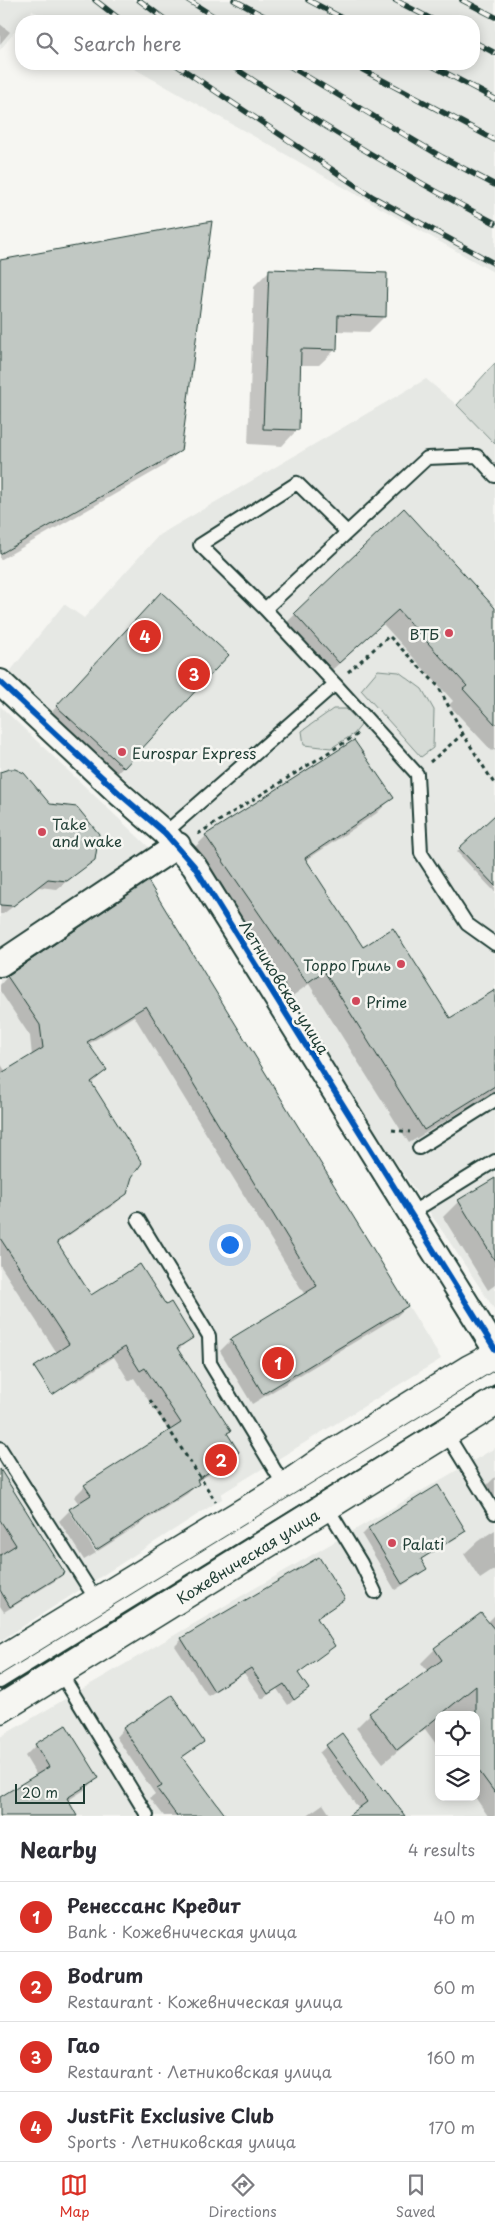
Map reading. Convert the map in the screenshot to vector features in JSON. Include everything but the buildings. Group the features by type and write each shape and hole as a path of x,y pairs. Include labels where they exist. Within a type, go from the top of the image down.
{"main road":[{"path":"0,1661 285,1487 328,1457 461,1374 495,1356"},
{"name":"Кожевническая улица","path":"0,1710 495,1402"}],"street":[{"name":"Летниковская улица","path":"0,682 121,795 180,838 194,866 495,1349"},
{"path":"0,964 180,838"}],"lane":[{"path":"265,609 427,458 477,456 495,476"},
{"path":"347,532 297,483 200,545 265,609 416,774 421,853 467,924 495,944"},
{"path":"180,838 335,684"},
{"path":"419,1148 495,1100"},
{"path":"411,1213 495,1161"},
{"path":"138,1218 209,1336 210,1363 285,1487"},
{"path":"0,1682 495,1377"},
{"path":"446,1433 495,1513"},
{"path":"0,1448 97,1601"},
{"path":"327,1507 361,1563 375,1592"},
{"path":"60,1672 147,1815"}],"path":[{"path":"335,684 389,636 438,686 463,734 495,785"},
{"path":"180,838 372,726"},
{"path":"416,774 463,734"},
{"path":"150,1400 218,1505"}],"shaded area":[{"path":"0,0 495,0 495,273 137,70 480,70 480,15 40,15 32,11 28,15 15,15 15,31 0,50"},
{"path":"495,363 495,444 457,405"},
{"path":"426,379 457,405 495,444 495,1310 161,811 8,674 64,604 84,618 159,535"},
{"path":"378,670 399,672 422,689 434,710 433,748 421,757 361,690"},
{"path":"0,706 155,853 0,954"},
{"path":"333,709 346,709 362,724 354,734 331,748 304,745 302,731"},
{"path":"148,881 441,1359 221,1494 222,1499 0,1641 0,977"},
{"path":"495,1448 495,1816 0,1816 0,1737"}],"tram line":[{"path":"0,1675 495,1370"},
{"path":"0,1691 495,1384"}],"railway":[{"path":"95,0 114,15"},
{"path":"139,0 159,15"},
{"path":"188,0 212,15"},
{"path":"234,0 262,15"},
{"path":"308,0 337,15"},
{"path":"395,0 424,15"},
{"path":"462,0 495,17"},
{"path":"480,45 495,53"},
{"path":"184,70 373,197 495,264"},
{"path":"238,70 360,147 495,223"},
{"path":"296,70 442,157 495,185"},
{"path":"363,70 495,140"},
{"path":"440,70 495,99"}],"cycle path":[{"path":"0,682 121,795 165,833 194,866 495,1349"}],"place":[{"name":"ВТБ","path":"449,633"},
{"name":"JustFit Exclusive Club","path":"145,636"},
{"name":"Гао","path":"194,674"},
{"name":"Eurospar Express","path":"122,752"},
{"name":"Take and wake","path":"42,832"},
{"name":"Торро Гриль","path":"401,964"},
{"name":"Prime","path":"356,1001"},
{"name":"Ренессанс Кредит","path":"278,1363"},
{"name":"Bodrum","path":"221,1460"},
{"name":"Palati","path":"392,1543"}]}
